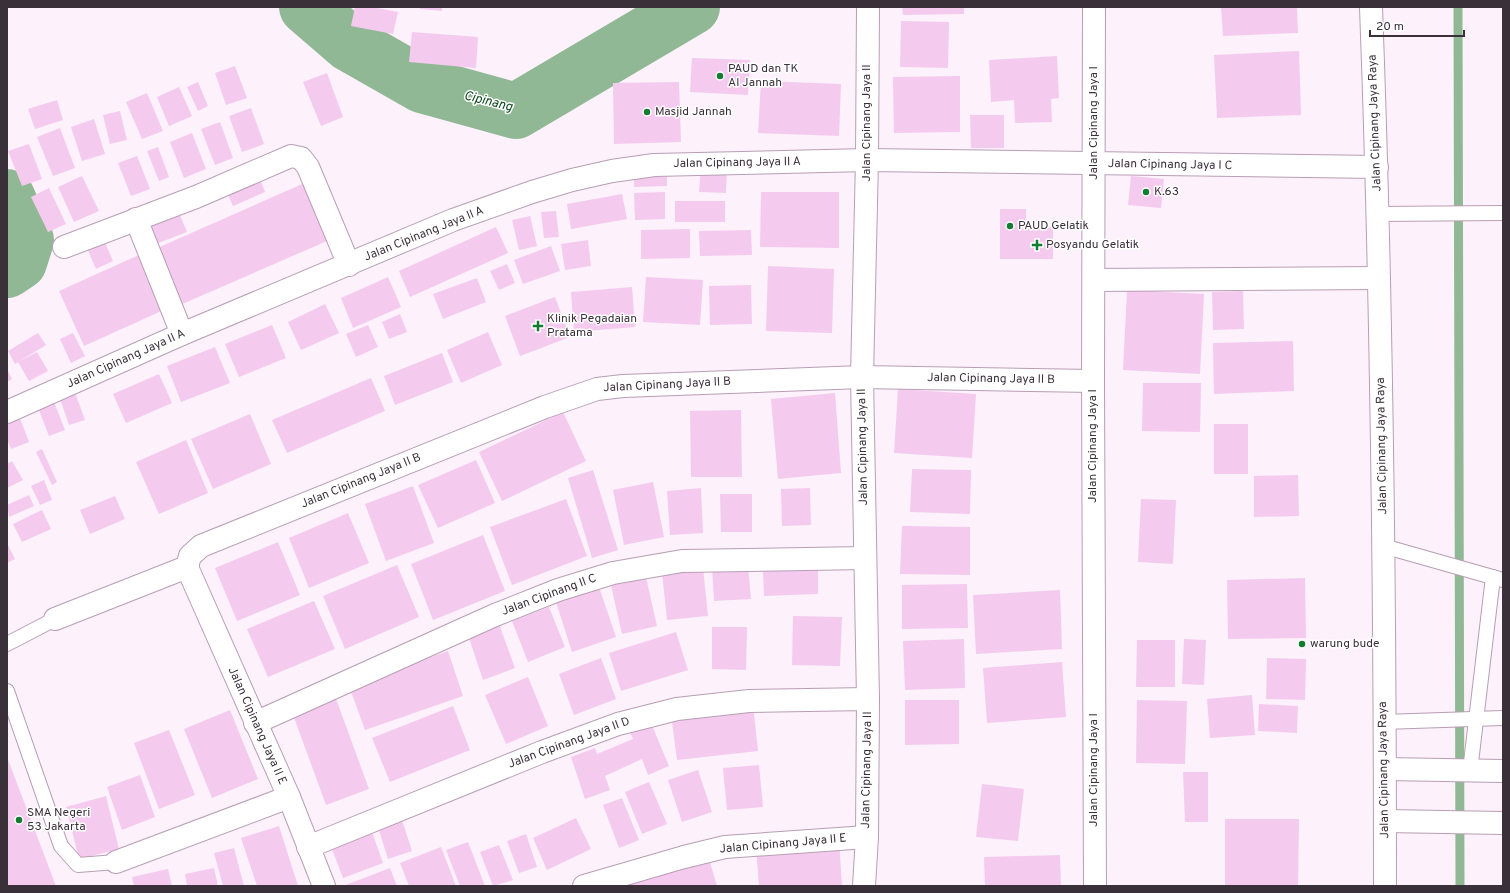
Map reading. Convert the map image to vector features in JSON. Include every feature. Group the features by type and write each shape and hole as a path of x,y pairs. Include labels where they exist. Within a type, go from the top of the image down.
{"street":[{"name":"Jalan Cipinang Jaya II","path":"864,886 868,699 862,377 867,160 868,7"},
{"name":"Jalan Cipinang Jaya I","path":"1094,7 1093,381 1095,886"},
{"name":"Jalan Cipinang Jaya Raya","path":"1371,7 1378,214 1383,546 1383,722 1394,769 1385,886"},
{"path":"64,247 196,196 291,156 300,158 308,167 349,264"},
{"name":"Jalan Cipinang Jaya I C","path":"867,160 1377,167"},
{"name":"Jalan Cipinang Jaya II A","path":"7,412 182,334 460,218 532,192 572,180 612,171 654,165 867,160"},
{"path":"136,219 182,334"},
{"path":"1094,280 1379,278"},
{"name":"Jalan Cipinang Jaya II B","path":"187,567 190,556 201,546 545,407 597,390 623,386 862,377 1093,381"},
{"name":"Jalan Cipinang II C","path":"255,723 495,615 558,590 613,573 682,561 865,558"},
{"path":"55,619 187,567"},
{"name":"Jalan Cipinang Jaya II E","path":"187,567 289,797 324,886"},
{"name":"Jalan Cipinang Jaya II D","path":"308,847 542,752 618,724 677,709 749,701 868,699"},
{"path":"1394,769 1503,771"},
{"path":"116,862 289,797"},
{"path":"1391,821 1494,822"},
{"name":"Jalan Cipinang Jaya II E","path":"584,886 684,857 725,847 866,837"}],"lane":[{"path":"1378,214 1503,213"},
{"path":"1383,546 1498,578 1466,771"},
{"path":"7,644 55,619"},
{"path":"7,691 62,846 78,864 116,862"},
{"path":"1383,722 1503,718"}],"building":[{"path":"355,7 372,7 398,12 393,34 351,26"},
{"path":"420,7 442,7 442,11 420,9"},
{"path":"902,7 964,7 964,14 903,15"},
{"path":"1221,7 1297,7 1298,33 1223,36"},
{"path":"901,21 949,22 948,68 900,67"},
{"path":"412,32 478,37 476,68 409,62"},
{"path":"1299,51 1301,115 1217,118 1214,55"},
{"path":"1057,56 1059,98 1051,99 1052,122 1015,123 1014,100 991,102 989,60"},
{"name":"PAUD dan TK Al Jannah","path":"692,58 750,60 748,95 690,92"},
{"path":"235,66 247,98 226,105 215,73"},
{"path":"327,73 343,117 321,126 303,82"},
{"path":"960,76 960,132 894,133 893,77"},
{"path":"761,81 841,84 839,136 758,133"},
{"path":"198,82 208,106 198,111 187,87"},
{"name":"Masjid Jannah","path":"679,82 681,142 614,144 613,83"},
{"path":"179,87 192,116 169,126 157,97"},
{"path":"147,93 163,131 142,139 126,102"},
{"path":"57,100 63,120 35,129 28,109"},
{"path":"251,108 264,144 242,152 229,116"},
{"path":"120,111 127,140 110,144 103,115"},
{"path":"970,115 1004,115 1004,148 971,148"},
{"path":"94,119 105,154 82,161 71,127"},
{"path":"220,122 233,158 215,165 201,129"},
{"path":"60,128 75,168 53,176 37,137"},
{"path":"192,133 206,169 184,178 170,142"},
{"path":"29,144 42,179 22,186 8,151"},
{"path":"158,147 169,177 159,181 147,151"},
{"path":"137,156 150,189 131,196 118,163"},
{"path":"701,166 727,167 726,193 699,192"},
{"path":"667,170 667,186 634,187 634,171"},
{"path":"258,174 265,192 233,206 225,188"},
{"path":"82,176 99,211 74,222 58,187"},
{"name":"K.63","path":"1131,176 1164,179 1161,208 1128,205"},
{"path":"309,181 334,238 180,305 155,249"},
{"path":"49,188 66,224 48,232 31,197"},
{"path":"665,192 665,219 635,220 634,193"},
{"path":"761,192 839,192 839,248 760,247"},
{"path":"622,194 627,219 571,229 567,204"},
{"path":"675,201 725,201 725,222 675,222"},
{"path":"1000,209 1026,209 1026,227 1053,227 1053,259 1000,259"},
{"path":"556,211 559,237 544,238 541,212"},
{"path":"179,213 187,232 156,244 148,225"},
{"path":"530,216 537,246 519,250 512,220"},
{"path":"496,227 508,253 410,297 399,271"},
{"path":"690,229 690,258 641,259 641,230"},
{"path":"751,230 752,255 700,256 699,231"},
{"path":"103,238 113,261 96,269 86,246"},
{"path":"588,240 591,266 565,270 561,244"},
{"path":"551,246 560,271 523,284 514,260"},
{"path":"141,254 166,309 84,346 59,291"},
{"path":"507,264 515,283 499,290 490,271"},
{"path":"768,266 834,269 832,333 766,331"},
{"path":"388,277 401,307 353,328 341,298"},
{"path":"646,277 703,280 700,325 643,322"},
{"path":"477,278 486,302 443,319 433,294"},
{"path":"751,285 752,324 710,325 709,286"},
{"path":"632,287 635,327 574,332 571,292"},
{"path":"1127,290 1204,294 1200,374 1123,370"},
{"path":"1243,291 1244,329 1213,330 1212,292"},
{"name":"Klinik Pegadaian Pratama","path":"555,297 570,337 520,356 505,316"},
{"path":"325,304 339,333 301,350 288,322"},
{"path":"400,314 407,332 389,339 382,322"},
{"path":"272,325 286,358 239,377 225,344"},
{"path":"368,325 378,347 356,357 346,334"},
{"path":"488,332 502,365 461,383 447,350"},
{"path":"38,333 46,345 15,364 8,351"},
{"path":"73,333 85,356 71,363 60,339"},
{"path":"1293,341 1294,391 1214,394 1213,343"},
{"path":"215,347 230,383 181,402 167,366"},
{"path":"37,352 48,371 29,381 18,362"},
{"path":"442,353 453,382 395,405 384,376"},
{"path":"7,369 12,379 7,382"},
{"path":"159,374 172,403 126,423 113,394"},
{"path":"371,378 385,411 287,453 272,420"},
{"path":"1143,383 1201,383 1200,432 1142,431"},
{"path":"72,384 85,420 69,425 57,390"},
{"path":"898,389 976,394 972,458 894,453"},
{"path":"835,393 841,473 778,479 771,399"},
{"path":"51,394 65,430 49,436 35,400"},
{"path":"741,410 742,477 691,477 690,411"},
{"path":"17,411 29,442 11,449 7,439 7,415"},
{"path":"563,412 586,461 502,501 479,452"},
{"path":"250,414 271,464 213,489 191,439"},
{"path":"1214,424 1248,424 1248,474 1214,474"},
{"path":"186,440 208,493 159,514 136,462"},
{"path":"42,449 57,482 52,485 36,452"},
{"path":"476,460 495,503 438,528 418,485"},
{"path":"12,461 23,480 7,488 7,464"},
{"path":"912,469 971,470 970,514 910,512"},
{"path":"593,470 618,550 592,558 568,478"},
{"path":"1298,475 1299,516 1254,517 1254,476"},
{"path":"44,480 52,500 40,505 31,486"},
{"path":"653,482 664,537 624,545 613,490"},
{"path":"413,486 434,543 386,561 365,504"},
{"path":"701,488 703,533 670,535 667,491"},
{"path":"810,488 811,525 782,526 781,489"},
{"path":"720,494 752,494 752,532 721,532"},
{"path":"29,495 34,506 9,517 7,505"},
{"path":"115,496 125,519 90,534 80,510"},
{"path":"566,499 587,556 512,585 490,527"},
{"path":"1141,499 1176,500 1173,564 1138,562"},
{"path":"42,510 51,529 22,542 13,524"},
{"path":"348,513 369,563 309,588 289,538"},
{"path":"902,526 970,527 970,575 900,574"},
{"path":"483,535 505,591 433,620 411,564"},
{"path":"278,542 300,595 237,621 215,568"},
{"path":"7,543 15,559 7,563"},
{"path":"748,564 751,599 714,601 712,567"},
{"path":"397,565 419,617 345,649 323,596"},
{"path":"818,567 818,594 764,596 763,570"},
{"path":"703,568 708,616 667,620 662,572"},
{"path":"645,573 657,626 622,634 610,581"},
{"path":"1305,578 1306,638 1228,639 1227,580"},
{"path":"598,584 616,637 572,652 555,599"},
{"path":"967,584 968,628 902,629 902,585"},
{"path":"1060,590 1062,649 976,654 973,595"},
{"path":"314,601 335,649 268,677 247,629"},
{"path":"549,607 565,647 528,662 512,621"},
{"path":"793,616 842,617 840,666 792,665"},
{"path":"499,624 515,668 483,680 468,635"},
{"path":"712,627 747,627 746,670 712,669"},
{"path":"676,632 688,670 621,691 609,653"},
{"path":"964,639 965,688 905,690 903,641"},
{"path":"1184,639 1206,640 1204,685 1182,684"},
{"path":"1137,640 1175,640 1175,687 1136,687"},
{"path":"448,651 463,696 365,730 349,686"},
{"path":"601,658 616,699 574,715 559,674"},
{"path":"1267,658 1306,659 1305,700 1266,699"},
{"path":"1062,662 1066,717 987,723 983,668"},
{"path":"528,677 548,726 506,744 485,695"},
{"path":"1252,695 1255,735 1210,738 1207,699"},
{"path":"335,696 369,789 326,805 292,712"},
{"path":"905,700 959,700 959,744 905,745"},
{"path":"1137,700 1187,701 1185,764 1136,763"},
{"path":"1259,704 1298,706 1297,733 1258,731"},
{"path":"753,705 758,751 677,760 671,714"},
{"path":"453,706 470,750 390,782 372,738"},
{"path":"230,710 258,779 212,798 184,729"},
{"path":"651,723 669,766 648,775 642,759 605,776 610,790 585,799 571,757 595,748 597,754 633,739 630,732"},
{"path":"169,730 195,795 159,809 134,743"},
{"name":"SMA Negeri 53 Jakarta","path":"7,757 56,886 7,886"},
{"path":"759,765 763,807 727,810 723,768"},
{"path":"698,770 712,812 682,822 668,780"},
{"path":"1183,772 1208,772 1208,822 1185,822"},
{"path":"140,775 155,817 122,830 107,787"},
{"path":"649,782 667,824 642,834 625,792"},
{"path":"982,784 1024,789 1018,841 976,837"},
{"path":"106,796 119,849 79,859 66,807"},
{"path":"622,798 639,840 619,848 603,805"},
{"path":"400,814 412,851 388,859 376,821"},
{"path":"576,818 591,849 547,870 533,838"},
{"path":"1225,819 1299,819 1298,886 1225,886"},
{"path":"279,826 298,886 257,886 241,838"},
{"path":"371,829 383,863 343,878 330,844"},
{"path":"526,834 537,867 519,873 507,841"},
{"path":"839,840 842,886 759,886 756,847"},
{"path":"468,842 485,886 460,886 446,850"},
{"path":"499,845 513,880 493,886 480,852"},
{"path":"441,847 456,886 409,886 400,863"},
{"path":"234,848 244,886 223,886 214,853"},
{"path":"1060,855 1061,886 985,886 984,857"},
{"path":"709,859 717,886 631,886 630,883"},
{"path":"214,868 218,886 187,886 185,874"},
{"path":"390,868 397,886 343,886"},
{"path":"168,869 172,886 134,886 132,877"}],"waterway":[{"name":"Cipinang","path":"307,7 350,44 422,85 516,111 692,7"},
{"path":"1458,7 1460,886"},
{"name":"Cipinang","path":"7,197 26,240 19,262 7,270"}],"place":[{"name":"PAUD dan TK Al Jannah","path":"720,76"},
{"name":"Masjid Jannah","path":"647,112"},
{"name":"K.63","path":"1146,192"},
{"name":"PAUD Gelatik","path":"1010,226"},
{"name":"Posyandu Gelatik","path":"1037,245"},
{"name":"Klinik Pegadaian Pratama","path":"538,326"},
{"name":"warung bude","path":"1302,644"},
{"name":"SMA Negeri 53 Jakarta","path":"19,820"}]}
